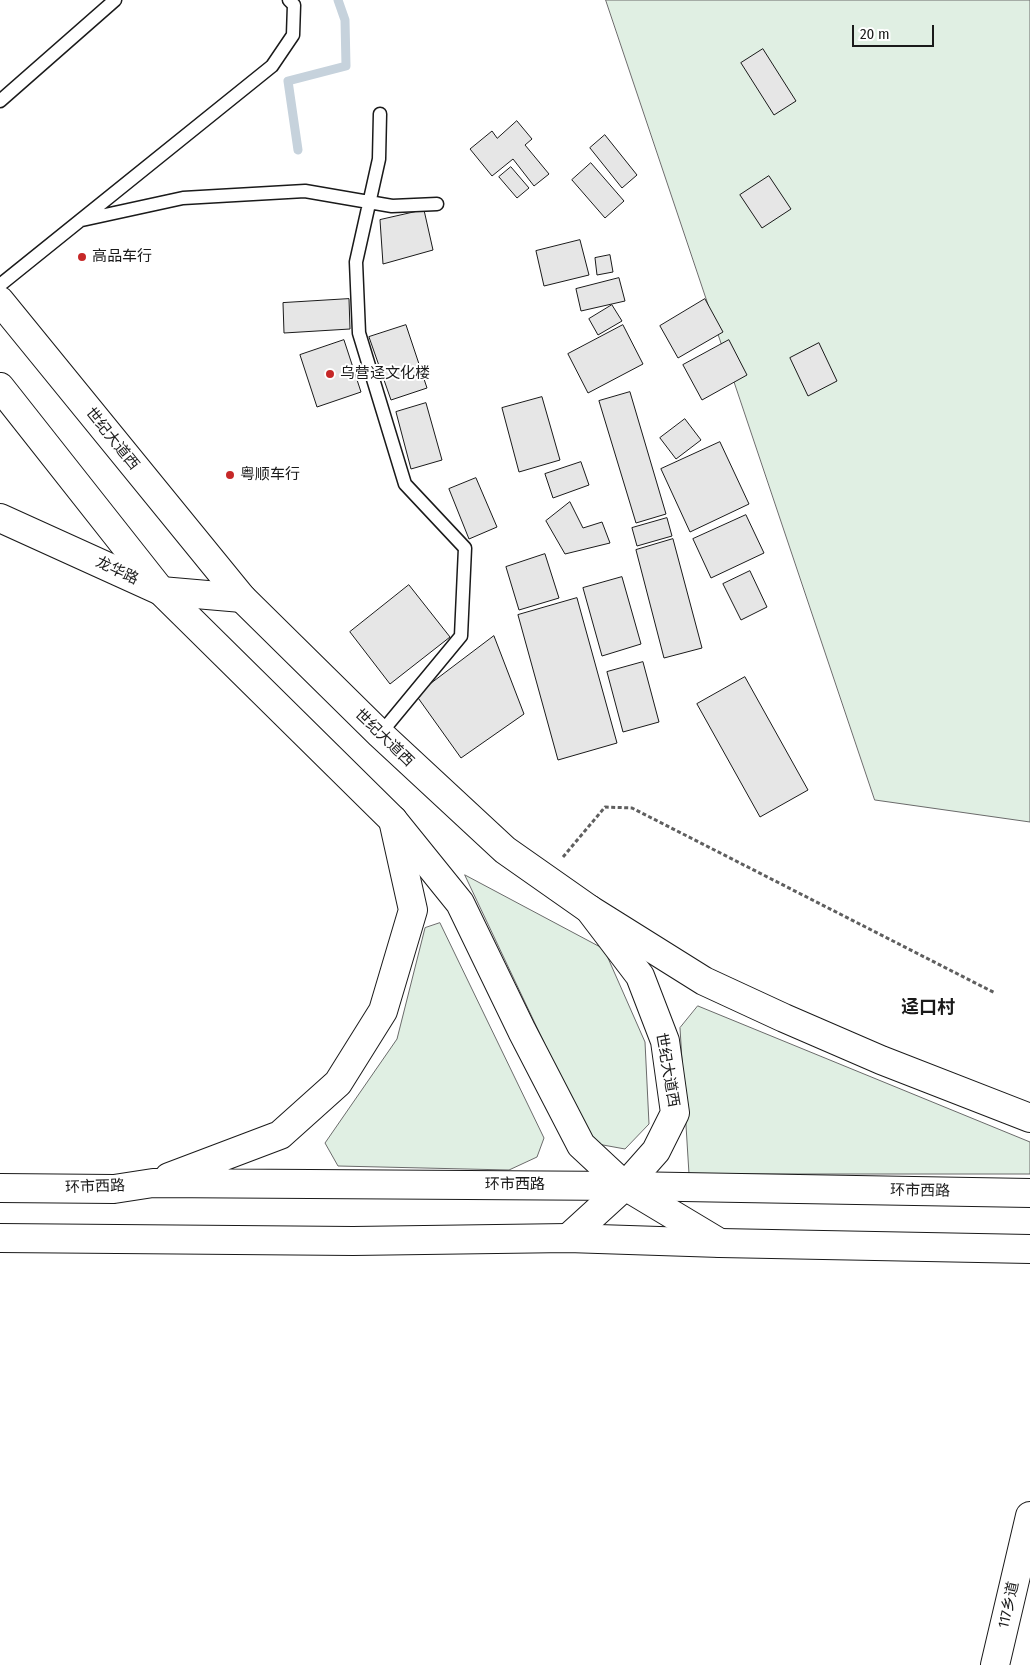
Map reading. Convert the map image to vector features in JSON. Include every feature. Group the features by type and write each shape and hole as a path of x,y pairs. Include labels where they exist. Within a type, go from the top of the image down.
{"main road":[{"name":"世纪大道西","path":"0,301 242,598 380,734 505,850 589,909 640,976 665,1041 675,1113 656,1151 625,1186 568,1238"},
{"path":"0,387 161,591 393,820 460,904 522,1031 581,1145 625,1186 720,1243"},
{"name":"龙华路","path":"0,518 161,591 242,598"},
{"path":"153,1183 280,1134 338,1083 383,1011 413,910 393,820"},
{"path":"589,909 704,981 881,1060 1030,1118"},
{"name":"环市西路","path":"0,1188 114,1189 153,1183 625,1186 1030,1193"},
{"path":"0,1238 343,1241 568,1238 1030,1249"},
{"name":"117乡道","path":"995,1665 1030,1516"}],"lane":[{"path":"0,101 115,0"},
{"path":"0,285 272,66 293,35 294,5 289,0"},
{"path":"380,114 379,159 356,262 358,333 405,484 466,548 461,636 380,734"},
{"path":"80,221 183,198 306,191 392,206 438,204"}],"path":[{"path":"545,878 605,807 632,808 995,992"}],"green space":[{"path":"606,0 1030,0 1030,822 875,800"},
{"path":"465,875 604,949 645,1042 649,1124 625,1149 592,1143"},
{"path":"440,923 544,1138 537,1157 509,1170 338,1166 325,1143 397,1039 425,928"},
{"path":"698,1006 1030,1142 1030,1174 689,1174 680,1028"}],"building":[{"path":"763,49 796,101 774,115 741,63"},
{"path":"517,121 532,139 525,145 549,174 534,186 513,159 492,176 470,149 492,131 497,138"},
{"path":"605,135 637,175 622,188 590,148"},
{"path":"591,163 624,201 605,218 572,180"},
{"path":"511,167 529,188 517,198 499,177"},
{"path":"769,176 791,209 762,228 740,195"},
{"path":"424,210 433,250 383,264 380,220"},
{"path":"580,240 589,275 544,286 536,251"},
{"path":"610,255 613,272 597,275 595,258"},
{"path":"619,278 625,301 581,311 576,289"},
{"path":"349,299 350,329 284,333 283,303"},
{"path":"705,299 723,332 678,358 660,326"},
{"path":"612,305 622,321 598,335 589,319"},
{"path":"406,325 427,388 391,400 369,337"},
{"path":"623,325 643,364 588,393 568,354"},
{"name":"乌营迳文化楼","path":"344,340 361,392 317,407 300,355"},
{"path":"729,340 747,375 702,400 683,365"},
{"path":"819,343 837,381 808,396 790,358"},
{"path":"630,392 666,514 636,523 599,401"},
{"path":"542,397 560,460 519,472 502,408"},
{"path":"426,403 442,460 411,469 396,412"},
{"path":"685,419 701,440 676,459 660,438"},
{"path":"720,442 749,504 690,532 661,469"},
{"path":"581,462 589,485 553,498 545,474"},
{"path":"476,478 497,527 469,539 449,489"},
{"path":"570,502 583,528 602,522 610,543 565,554 546,521"},
{"path":"746,515 764,553 711,578 693,539"},
{"path":"667,518 672,536 637,546 632,528"},
{"path":"673,539 702,648 664,658 636,550"},
{"path":"545,554 559,598 519,610 506,567"},
{"path":"750,571 767,607 741,620 723,584"},
{"path":"622,577 641,644 602,656 583,588"},
{"path":"409,585 450,637 390,684 350,632"},
{"path":"577,598 617,743 558,760 518,615"},
{"path":"494,636 524,714 461,758 416,695"},
{"path":"643,662 659,722 623,732 607,672"},
{"path":"745,677 808,790 760,817 697,704"}],"waterway":[{"path":"298,150 288,81 346,66 345,20 338,0"}],"place":[{"name":"高品车行","path":"82,257"},
{"name":"乌营迳文化楼","path":"330,374"},
{"name":"粤顺车行","path":"230,475"}],"district":[{"name":"迳口村","path":"928,1008"}]}
